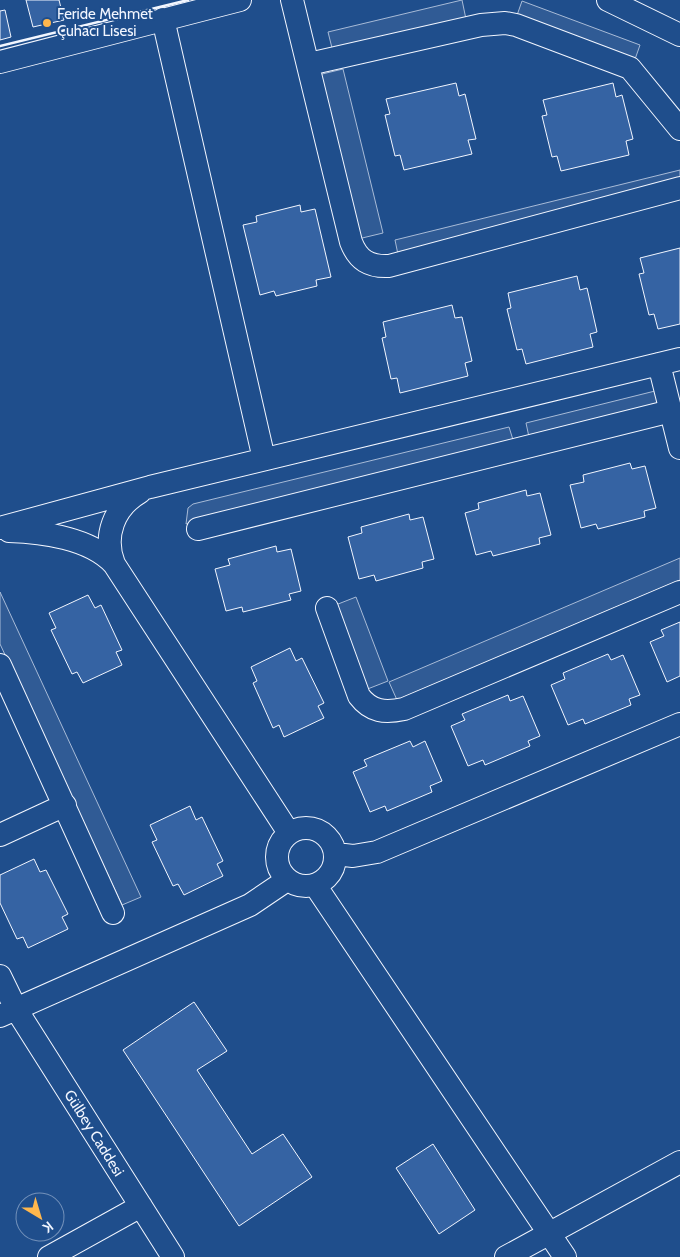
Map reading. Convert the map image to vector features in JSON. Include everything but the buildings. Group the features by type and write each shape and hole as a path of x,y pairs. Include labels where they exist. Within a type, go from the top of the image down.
{"street":[{"path":"0,62 163,18 240,0"},
{"path":"292,0 351,242 360,258 367,264 389,266 680,188"},
{"path":"608,0 680,35"},
{"path":"163,18 264,459"},
{"path":"309,64 481,25 505,23 630,68 680,129"},
{"path":"0,530 150,487 670,362 671,411 680,448"},
{"path":"198,529 671,411"},
{"path":"150,487 127,502 113,523 110,550 114,564 289,833"},
{"path":"0,530 35,533 67,540 95,550 114,564"},
{"path":"327,608 360,696 370,706 380,712 392,712 404,709 680,592"},
{"path":"0,665 113,913"},
{"path":"336,854 353,856 377,852 680,724"},
{"path":"0,835 65,805"},
{"path":"306,828 315,829 329,838 336,854 331,873 324,881 306,887 287,880 281,873 277,856 278,847 289,833 306,828"},
{"path":"8,1013 250,905 287,880"},
{"path":"316,885 565,1257"},
{"name":"Gülbey Caddesi","path":"0,976 8,1013 173,1257"},
{"path":"506,1257 680,1162"},
{"path":"49,1257 140,1206"}],"shaded area":[{"path":"462,0 467,24 334,56 328,32"},
{"path":"522,1 640,45 633,65 515,21"},
{"path":"343,69 383,233 358,239 318,75"},
{"path":"680,170 680,197 400,264 395,240"},
{"path":"655,391 658,404 529,437 526,423"},
{"path":"509,427 514,443 186,524 188,508 193,504"},
{"path":"680,558 680,580 397,700 389,682"},
{"path":"0,592 141,897 122,905 0,644"},
{"path":"356,597 388,681 365,690 333,606"}],"wall":[{"path":"0,46 188,0"}],"place":[{"name":"Feride Mehmet Çuhacı Lisesi","path":"47,23"}]}
